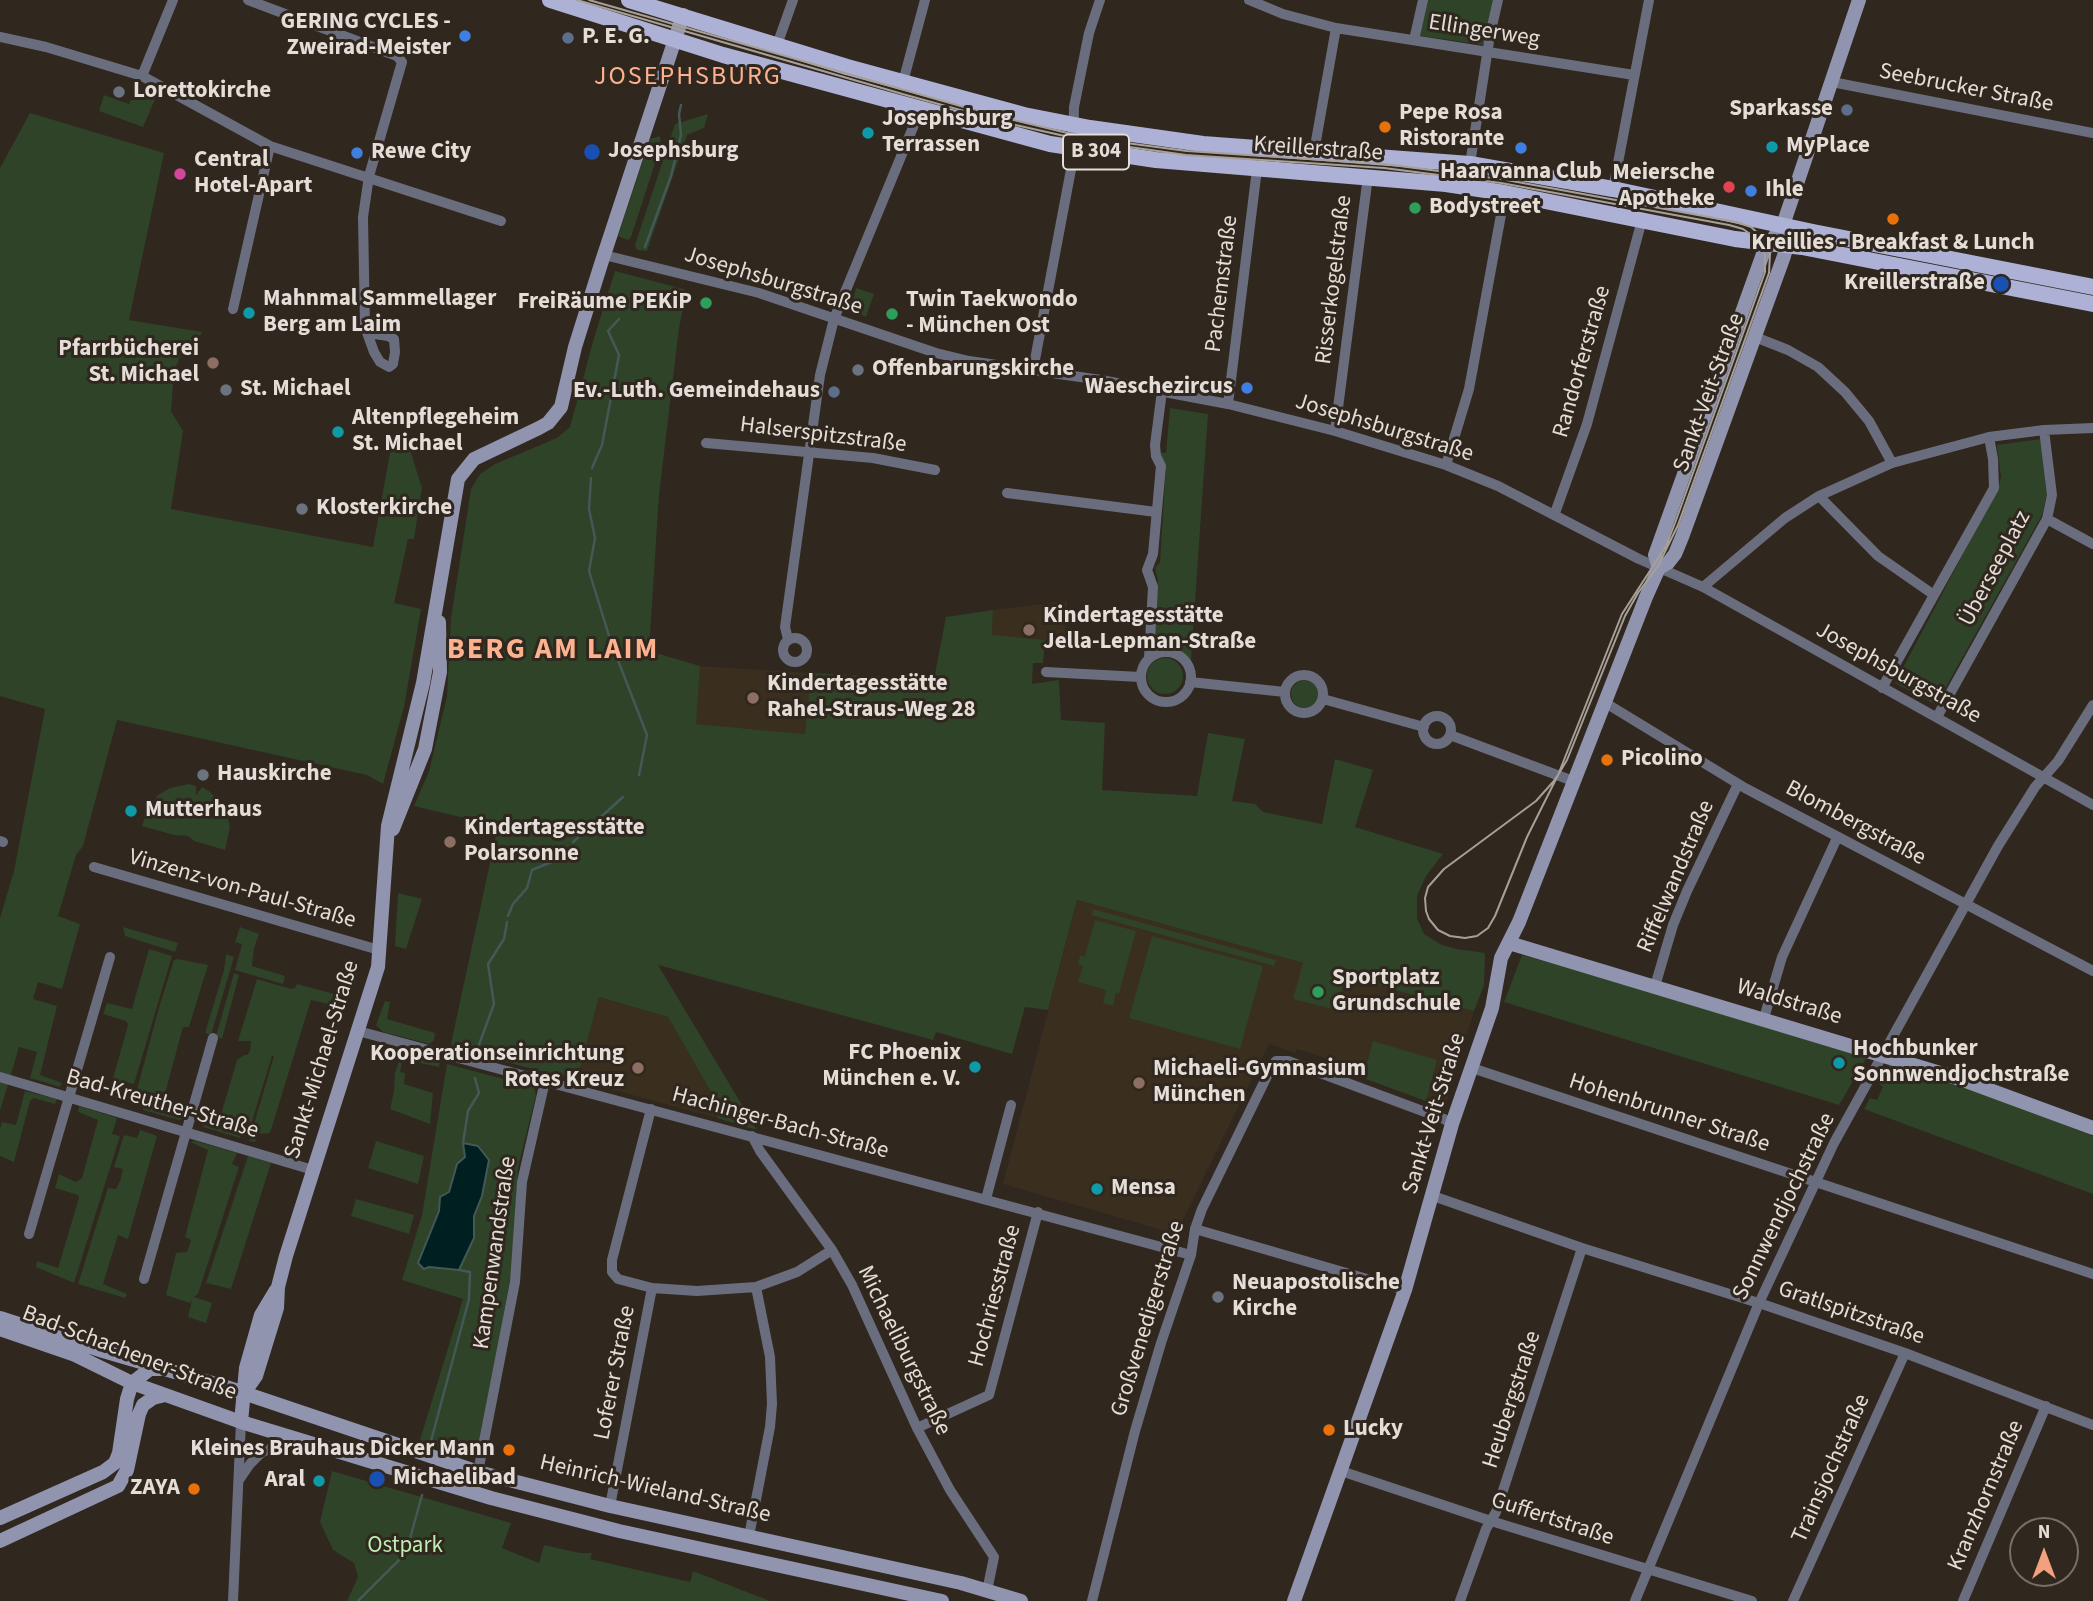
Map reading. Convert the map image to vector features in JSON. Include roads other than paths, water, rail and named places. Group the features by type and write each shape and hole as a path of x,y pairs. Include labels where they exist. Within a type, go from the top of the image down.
{"main road":[{"name":"Kreillerstraße","path":"550,0 675,41 993,130 1073,148 1156,160 1368,176 1505,193 2093,304"},
{"name":"Kreillerstraße","path":"629,0 903,82 1024,115 1072,125 1203,144 1470,164 1613,190 2093,287"}],"street":[{"path":"142,76 173,0"},
{"path":"248,0 397,56 402,62 369,176 363,217 365,327 368,333"},
{"path":"777,45 793,0"},
{"path":"903,82 925,0"},
{"path":"1033,370 1073,159 1072,114 1100,0"},
{"name":"Ellingerweg","path":"1249,0 1336,28 1634,75"},
{"path":"1414,40 1423,0"},
{"path":"1470,164 1498,0"},
{"path":"1613,190 1649,0"},
{"name":"Sankt-Veit-Straße","path":"1659,568 1655,555 1768,244 1783,225 1859,0"},
{"path":"604,255 683,16"},
{"path":"1314,152 1336,28"},
{"path":"0,37 46,47 142,76 270,146 501,221"},
{"name":"Seebrucker Straße","path":"1832,82 2093,133"},
{"path":"788,639 785,630 820,375 834,319 920,108"},
{"path":"233,309 270,146"},
{"name":"Pachemstraße","path":"1228,404 1257,169"},
{"name":"Risserkogelstraße","path":"1335,431 1368,176"},
{"path":"1446,465 1469,389 1505,193"},
{"name":"Randorferstraße","path":"1555,513 1591,411 1642,220"},
{"path":"1783,225 1787,245"},
{"name":"Sankt-Veit-Straße","path":"1294,1601 1405,1290 1452,1124 1492,1008 1501,958 1519,922 1659,568 1668,563 1675,554 1787,245"},
{"name":"Josephsburgstraße","path":"604,255 760,293 936,353 969,361 1228,404 1335,431 1446,465 1555,513 1659,568 1703,587 2093,805"},
{"name":"Sankt-Michael-Straße","path":"241,1422 244,1393 256,1376 277,1308 278,1287 377,967 388,827 423,683 458,478 474,459 539,429 556,415 561,407 575,347 604,255"},
{"path":"1755,337 1788,350 1818,367 1845,391 1869,421 1892,463"},
{"path":"1149,658 1153,587 1147,570 1153,554 1161,466 1155,445 1161,391"},
{"path":"1703,587 1785,518 1819,496 1892,463 1989,437 2044,430 2093,428"},
{"name":"Überseeplatz","path":"1937,717 2047,519 2052,495 2044,430"},
{"name":"Überseeplatz","path":"1882,688 1994,488 1989,437"},
{"name":"Halserspitzstraße","path":"706,443 873,458 935,470"},
{"path":"1007,493 1156,512"},
{"path":"1819,496 1878,556 1934,595"},
{"path":"2047,519 2093,544"},
{"path":"1165,652 1181,657 1190,672 1190,682 1176,700 1162,701 1145,691 1140,677 1149,658 1165,652"},
{"path":"1046,672 1140,677"},
{"path":"1308,675 1319,681 1324,693 1323,699 1315,709 1304,713 1292,709 1285,692 1290,680 1295,676 1308,675"},
{"path":"1190,682 1285,692"},
{"path":"1323,699 1424,727"},
{"name":"Blombergstraße","path":"1604,702 1738,784 2093,971"},
{"name":"Sonnwendjochstraße","path":"1635,1601 1759,1303 1834,1143 1998,846 2035,787 2058,761 2093,705"},
{"path":"1441,717 1448,722 1450,735 1445,742 1433,743 1425,735 1424,727 1432,718 1441,717"},
{"path":"1450,735 1573,781"},
{"name":"Riffelwandstraße","path":"1655,986 1673,925 1738,784"},
{"path":"1764,1018 1782,957 1838,838"},
{"name":"Vinzenz-von-Paul-Straße","path":"94,867 379,950"},
{"name":"Waldstraße","path":"1509,943 1764,1018 2005,1094 2093,1128"},
{"path":"29,1234 110,957"},
{"name":"Hachinger-Bach-Straße","path":"358,1031 1191,1255"},
{"path":"145,1279 213,1038"},
{"name":"Großvenedigerstraße","path":"1092,1601 1135,1431 1191,1255 1195,1229 1271,1068 1276,1062 1288,1061 1452,1124"},
{"name":"Hohenbrunner Straße","path":"1472,1068 2093,1274"},
{"name":"Bad-Kreuther-Straße","path":"0,1077 313,1170"},
{"name":"Kampenwandstraße","path":"478,1472 515,1282 522,1182 545,1081"},
{"path":"986,1199 1011,1105"},
{"path":"651,1109 612,1260 612,1272 618,1279 652,1288 697,1291 756,1287 797,1272 832,1250"},
{"name":"Michaeliburgstraße","path":"752,1136 832,1250 876,1334 917,1428 950,1490 994,1557 987,1591"},
{"name":"Gratlspitzstraße","path":"1433,1196 1582,1248 1759,1303 1905,1353 2093,1425"},
{"name":"Hochriesstraße","path":"917,1428 989,1395 1038,1212"},
{"path":"1195,1229 1405,1290"},
{"name":"Heubergstraße","path":"1460,1601 1500,1500 1582,1248"},
{"path":"749,1536 772,1404 771,1357 756,1287"},
{"name":"Loferer Straße","path":"610,1506 652,1288"},
{"name":"Bad-Schachener-Straße","path":"0,1318 244,1393"},
{"name":"Bad-Schachener-Straße","path":"0,1329 75,1355 132,1383 241,1422"},
{"name":"Trainsjochstraße","path":"1793,1601 1905,1353"},
{"path":"0,1518 103,1472 114,1463 119,1453 132,1383 150,1369 165,1368"},
{"path":"0,1541 118,1486 127,1470 143,1405 161,1393 153,1386 153,1375 165,1368"},
{"name":"Heinrich-Wieland-Straße","path":"244,1393 478,1472 610,1506 884,1565 1021,1601"},
{"name":"Kranzhornstraße","path":"1963,1601 2046,1406"},
{"path":"233,1601 241,1422"},
{"name":"Heinrich-Wieland-Straße","path":"241,1422 445,1484 578,1520 942,1601"},
{"path":"237,1483 262,1452 302,1441"},
{"name":"Guffertstraße","path":"1341,1471 1491,1521 1752,1601"}],"water":[{"path":"463,1143 478,1146 489,1160 482,1196 474,1216 474,1238 459,1270 429,1267 424,1269 418,1263 439,1211 440,1197 449,1192 457,1164 465,1157"}],"waterway":[{"path":"645,247 671,176 681,135 681,105"},
{"path":"592,468 602,445 619,355 608,331 619,319"},
{"path":"591,478 589,509 595,538 589,571 610,639"},
{"path":"614,650 647,735 639,775"},
{"path":"573,842 623,797"},
{"path":"508,916 513,904 527,888 532,870 561,858"},
{"path":"477,1050 494,1004 488,964 504,939 507,922"},
{"path":"463,1143 468,1111 479,1093 475,1078"},
{"path":"431,1441 469,1299 470,1272 459,1270"},
{"path":"358,1601 406,1553 422,1495"}],"tram line":[{"path":"577,0 906,95 1011,124 1087,141 1186,155 1384,168 1501,183 1729,225 1743,229 1757,239 1765,255 1765,272 1675,523 1666,546 1622,614 1558,775 1527,837 1488,928 1477,936 1465,938 1450,936 1438,930 1426,911 1428,887 1444,869 1536,801 1553,782 1558,775 1567,760 1625,616 1658,566 1678,525 1769,273 1770,254 1761,236 1751,227 1736,222 1501,179 1384,164 1187,151 1088,138 985,113 589,0"}],"place":[{"name":"GERING CYCLES - Zweirad-Meister","path":"465,36"},
{"name":"P. E. G.","path":"568,38"},
{"name":"Lorettokirche","path":"119,92"},
{"name":"Sparkasse","path":"1847,110"},
{"name":"Pepe Rosa Ristorante","path":"1385,127"},
{"name":"Josephsburg Terrassen","path":"868,133"},
{"name":"MyPlace","path":"1772,147"},
{"name":"Haarvanna Club","path":"1521,148"},
{"name":"Josephsburg","path":"592,152"},
{"name":"Rewe City","path":"357,153"},
{"name":"Central Hotel-Apart","path":"180,174"},
{"name":"Meiersche Apotheke","path":"1729,187"},
{"name":"Ihle","path":"1751,191"},
{"name":"Bodystreet","path":"1415,208"},
{"name":"Kreillies - Breakfast & Lunch","path":"1893,219"},
{"name":"Kreillerstraße","path":"2001,284"},
{"name":"FreiRäume PEKiP","path":"706,303"},
{"name":"Mahnmal Sammellager Berg am Laim","path":"249,313"},
{"name":"Twin Taekwondo - München Ost","path":"892,314"},
{"name":"Pfarrbücherei St. Michael","path":"213,363"},
{"name":"Offenbarungskirche","path":"858,370"},
{"name":"Waeschezircus","path":"1247,388"},
{"name":"St. Michael","path":"226,390"},
{"name":"Ev.-Luth. Gemeindehaus","path":"834,392"},
{"name":"Altenpflegeheim St. Michael","path":"338,432"},
{"name":"Klosterkirche","path":"302,509"},
{"name":"Kindertagesstätte Jella-Lepman-Straße","path":"1029,630"},
{"name":"Kindertagesstätte Rahel-Straus-Weg 28","path":"753,698"},
{"name":"Picolino","path":"1607,760"},
{"name":"Hauskirche","path":"203,775"},
{"name":"Mutterhaus","path":"131,811"},
{"name":"Kindertagesstätte Polarsonne","path":"450,842"},
{"name":"Sportplatz Grundschule","path":"1318,992"},
{"name":"Hochbunker Sonnwendjochstraße","path":"1839,1063"},
{"name":"FC Phoenix München e. V.","path":"975,1067"},
{"name":"Kooperationseinrichtung Rotes Kreuz","path":"638,1068"},
{"name":"Michaeli-Gymnasium München","path":"1139,1083"},
{"name":"Mensa","path":"1097,1189"},
{"name":"Neuapostolische Kirche","path":"1218,1297"},
{"name":"Lucky","path":"1329,1430"},
{"name":"Kleines Brauhaus Dicker Mann","path":"509,1450"},
{"name":"Michaelibad","path":"377,1479"},
{"name":"Aral","path":"319,1481"},
{"name":"ZAYA","path":"194,1489"}],"district":[{"name":"JOSEPHSBURG","path":"688,78"},
{"name":"BERG AM LAIM","path":"553,651"}],"park label":[{"name":"Ostpark","path":"405,1547"}]}
